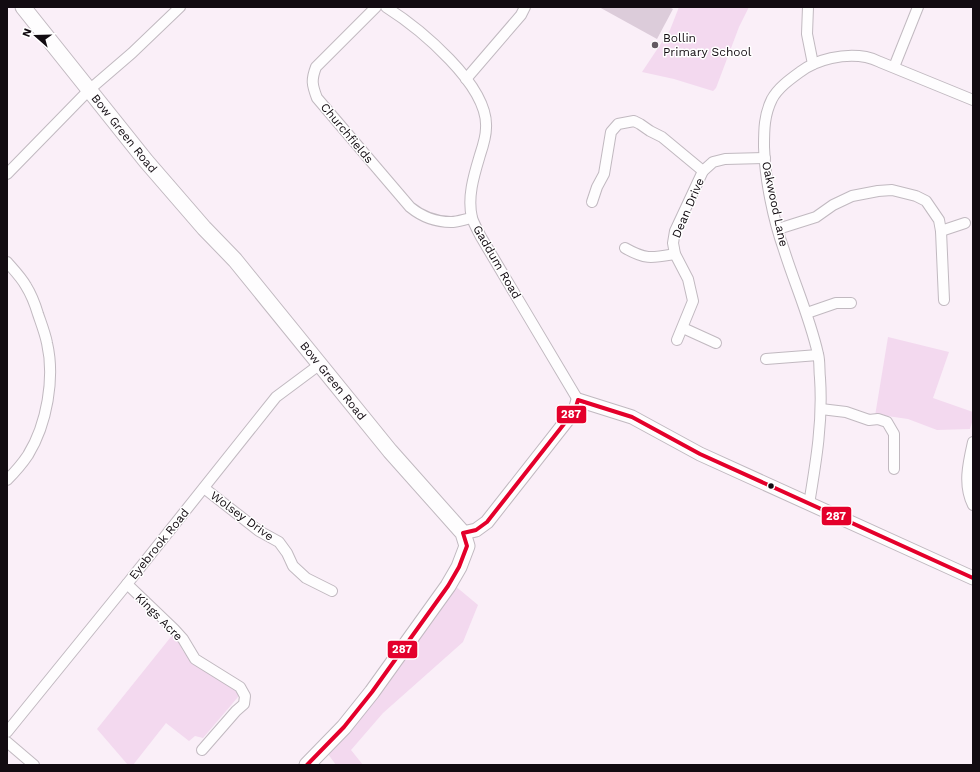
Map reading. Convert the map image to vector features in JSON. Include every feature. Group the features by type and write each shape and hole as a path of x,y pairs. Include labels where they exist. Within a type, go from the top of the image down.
{"main road":[{"name":"Bow Green Road","path":"23,7 146,161 204,228 235,260 390,451 463,533"},
{"path":"307,765 344,727 372,692 448,586 459,567 467,546 463,533"}],"street":[{"path":"7,174 89,90 132,53 180,7"},
{"name":"Churchfields","path":"376,7 316,67 312,77 313,88 317,98 417,213 426,217 451,222 472,218"},
{"name":"Gaddum Road","path":"386,7 408,21 433,43 466,79 483,107 486,127 471,189 470,204 472,218 481,237 578,400"},
{"path":"466,79 522,15 525,7"},
{"path":"808,7 807,34 813,64"},
{"path":"894,67 918,7"},
{"name":"Oakwood Lane","path":"809,504 821,409 818,355 807,313 784,250 770,193 765,158 764,128 766,113 772,99 782,86 803,70 813,64 848,56 866,57 973,100"},
{"path":"592,202 597,187 604,174 611,132 618,124 634,121 650,131 662,136 704,171"},
{"name":"Dean Drive","path":"677,340 693,301 688,279 675,254 673,243 675,231 704,171 713,162 725,159 765,158"},
{"path":"778,229 816,217 833,204 852,196 878,191 892,190 905,192 926,201 939,220 941,231 944,300"},
{"path":"941,231 965,223"},
{"path":"625,248 638,255 653,258 675,254"},
{"path":"7,262 26,286 35,304 42,324 48,343 50,386 46,410 38,435 18,469 7,480"},
{"path":"807,313 836,302 851,303"},
{"path":"683,328 716,343"},
{"path":"766,359 818,355"},
{"name":"Eyebrook Road","path":"7,732 276,397 319,365"},
{"path":"463,533 476,530 487,522 575,410 578,400 632,417 700,454 973,578"},
{"path":"821,409 846,412 869,420 878,419 887,422 894,434 894,469"},
{"path":"973,442 966,481 968,495 973,505"},
{"name":"Wolsey Drive","path":"204,488 259,531 279,542 287,553 293,566 306,578 332,591"},
{"name":"Kings Acre","path":"127,584 174,628 183,639 195,659 240,687 245,696 244,704 231,716 202,750"},
{"path":"7,742 34,765"}],"shaded area":[{"path":"679,7 749,7 739,27 716,88 713,91 674,79 642,72 670,30"},
{"path":"888,337 949,352 933,398 973,412 973,419 970,429 937,430 908,419 875,416"},
{"path":"454,585 478,605 463,642 383,713 351,750 363,765 336,765 328,754"},
{"path":"174,633 183,651 189,658 235,687 239,694 238,697 203,738 195,736 189,741 166,723 133,765 128,765 97,729"}],"building":[{"path":"599,7 669,7 673,9 657,39"}],"transit line":[{"name":"287","path":"307,765 344,727 372,692 448,586 459,567 467,546 463,533 476,530 487,522 575,410 578,400 632,417 700,454 973,578"}],"place":[{"name":"Bollin Primary School","path":"655,45"}]}
